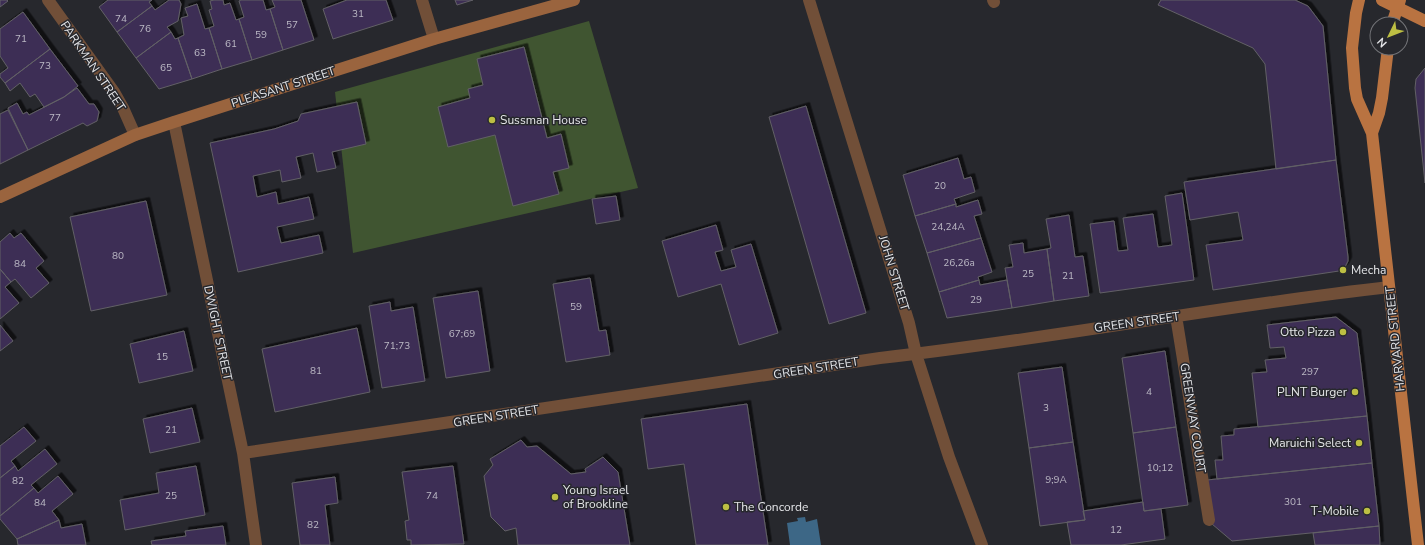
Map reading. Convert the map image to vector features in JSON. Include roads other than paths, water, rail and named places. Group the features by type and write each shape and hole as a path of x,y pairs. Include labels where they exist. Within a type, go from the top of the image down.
{"main road":[{"name":"HARVARD STREET","path":"1359,0 1352,48 1355,88 1357,99 1372,133 1418,545"},
{"path":"1382,0 1399,4 1425,21"},
{"path":"1395,16 1399,4"},
{"name":"HARVARD STREET","path":"1372,133 1380,113 1387,56"}],"street":[{"name":"PARKMAN STREET","path":"48,0 114,92 135,135"},
{"path":"422,0 434,39"},
{"name":"PLEASANT STREET","path":"0,197 135,135 434,39 574,0"},
{"name":"JOHN STREET","path":"809,0 909,323 916,354 949,457 982,545"},
{"name":"DWIGHT STREET","path":"174,122 243,453 256,545"},
{"name":"GREEN STREET","path":"243,453 880,358 1389,287"},
{"name":"GREENWAY COURT","path":"1176,316 1209,520"}],"water":[{"path":"805,517 806,522 817,519 821,545 790,545 787,523 798,521 797,518"}],"place":[{"name":"Sussman House","path":"492,120"},
{"name":"Mecha","path":"1343,270"},
{"name":"Otto Pizza","path":"1343,332"},
{"name":"PLNT Burger","path":"1355,392"},
{"name":"Maruichi Select","path":"1359,443"},
{"name":"Young Israel of Brookline","path":"555,497"},
{"name":"The Concorde","path":"726,507"},
{"name":"T-Mobile","path":"1367,511"}]}
